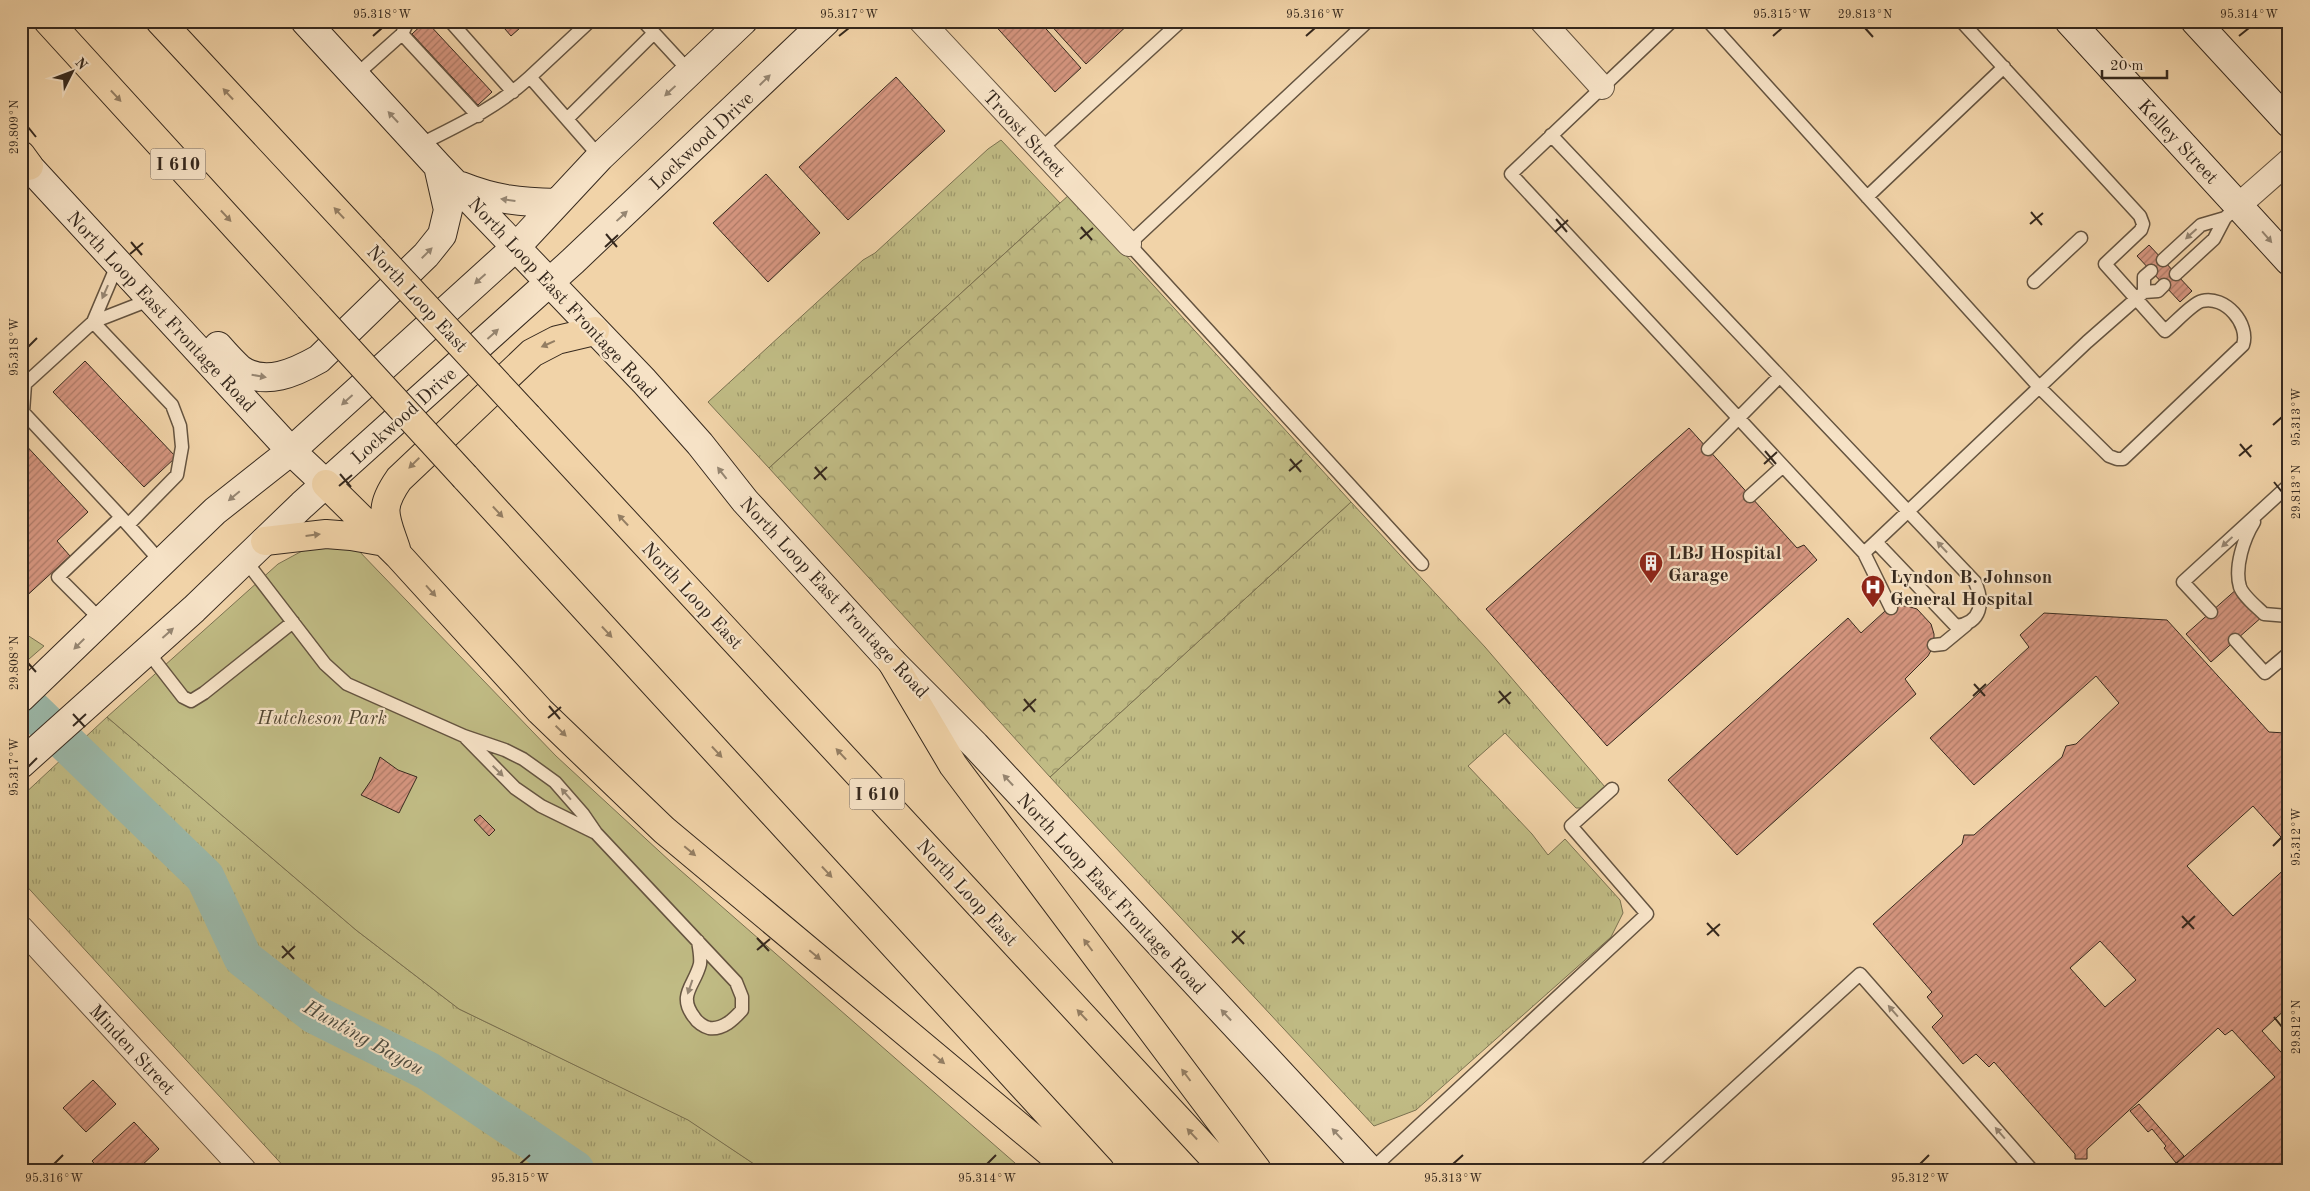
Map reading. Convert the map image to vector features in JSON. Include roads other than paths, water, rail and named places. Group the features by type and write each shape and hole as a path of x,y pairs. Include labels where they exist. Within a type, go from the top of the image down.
{"highway":[{"name":"I 610","path":"48,21 1100,1170"},
{"name":"North Loop East","path":"160,21 1225,1170"},
{"path":"391,548 383,513 386,501 399,478 532,353 546,344 595,331"},
{"path":"326,484 391,548 540,711 664,830 1071,1170"},
{"path":"265,541 326,534 351,536 391,548"},
{"path":"892,662 953,765 1257,1170"}],"main road":[{"name":"North Loop East Frontage Road","path":"305,21 446,174 644,381 700,444 745,501 892,662 975,745 1370,1170"},
{"path":"21,698 59,664 215,511 291,451 516,246 600,157 743,21"},
{"name":"Lockwood Drive","path":"27,759 148,652 326,484 550,283 826,21"},
{"name":"Kelley Street","path":"2069,21 2232,211 2289,261"},
{"path":"2195,21 2289,123"},
{"name":"North Loop East Frontage Road","path":"24,159 291,451 326,484"},
{"path":"446,174 486,196 557,203"},
{"path":"152,299 186,310 232,361 249,374 270,378 301,369 319,359 435,245 444,228 448,210 446,174"}],"street":[{"name":"Troost Street","path":"921,21 1129,244"},
{"path":"1542,21 1602,87"},
{"path":"2232,211 2289,161"},
{"name":"Minden Street","path":"21,928 244,1170"}],"lane":[{"path":"355,76 402,34 408,21"},
{"path":"450,21 513,92"},
{"path":"419,145 478,116 513,92 590,21"},
{"path":"643,21 690,72"},
{"path":"1041,150 1181,21"},
{"path":"1368,21 1129,244 1422,564"},
{"path":"1672,21 1511,174 1864,553 1891,608"},
{"path":"1708,21 2040,388 2110,456 2123,459 2242,346 2245,334 2242,323 2221,302 2211,300 2200,301 2165,331 2140,295 2105,264 2141,230 2143,224 2140,216 1961,21"},
{"path":"402,34 478,116"},
{"path":"567,119 654,34"},
{"path":"1867,197 2004,67"},
{"path":"530,77 600,157"},
{"path":"1552,134 1779,377 1975,582 1982,596 1976,616 1943,644 1934,645"},
{"path":"2163,260 2201,225 2232,211"},
{"path":"2176,274 2214,239 2232,211"},
{"path":"2034,282 2081,238"},
{"path":"92,322 118,263"},
{"path":"2140,295 2144,277 2151,271"},
{"path":"1864,553 2087,342 2140,295 2158,291 2164,285"},
{"path":"152,299 92,322 25,384 23,412 162,562"},
{"path":"92,322 172,405 180,426 182,447 177,474 58,577 102,621"},
{"path":"1708,449 1779,377"},
{"path":"1750,496 1783,466"},
{"path":"2211,612 2183,582 2289,485"},
{"path":"2264,507 2246,534 2240,564 2240,588 2264,614 2289,616"},
{"path":"1876,542 1956,626 1966,624"},
{"path":"245,560 325,664 347,684 464,736 505,750 555,782 583,814 596,833 698,940 736,982 742,997 742,1010 734,1020 721,1027 709,1028 697,1022 689,1011 686,999 700,963 698,940"},
{"path":"148,652 183,697 191,701 204,693 293,622"},
{"path":"2235,640 2265,674 2289,653"},
{"path":"464,736 515,788 541,806 596,833"},
{"path":"1370,1170 1647,914 1571,826 1612,789"},
{"path":"1645,1170 1860,974 2032,1170"}],"waterway":[{"name":"Hunting Bayou","path":"21,699 205,877 243,958 314,1014 428,1071 575,1170"}],"place":[{"name":"LBJ Hospital Garage","path":"1651,584"},
{"name":"Lyndon B. Johnson General Hospital","path":"1873,608"}],"park label":[{"name":"Hutcheson Park","path":"322,717"}]}
